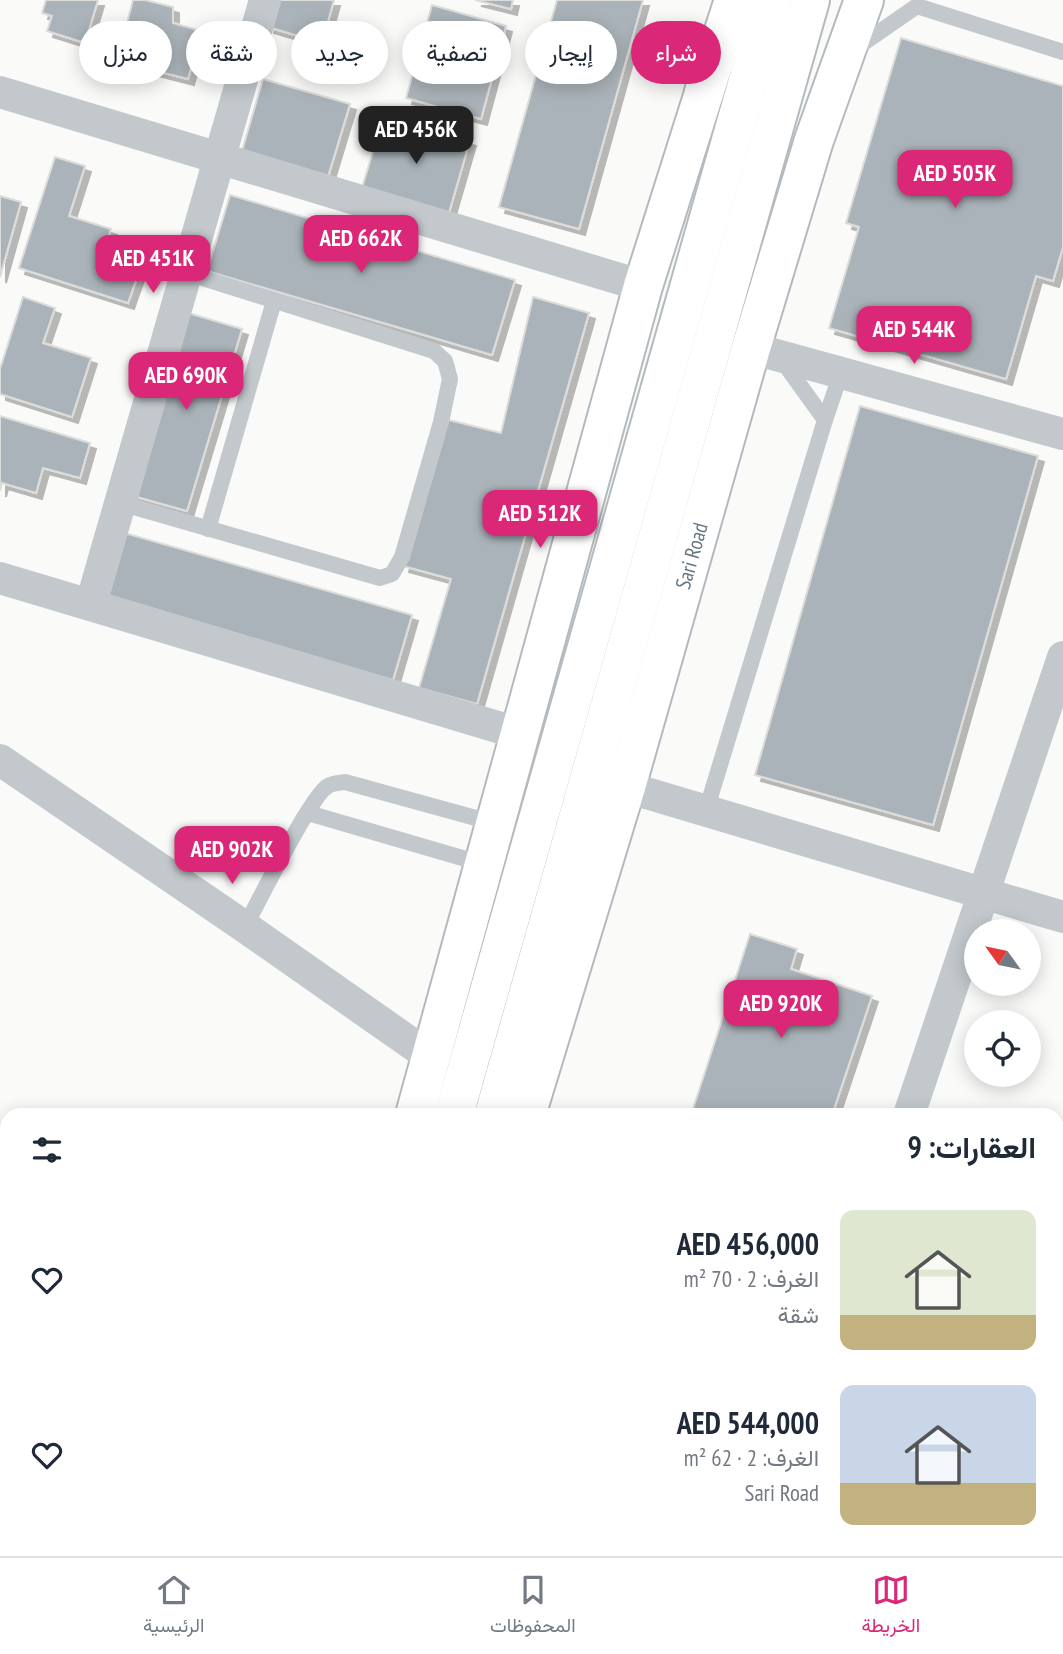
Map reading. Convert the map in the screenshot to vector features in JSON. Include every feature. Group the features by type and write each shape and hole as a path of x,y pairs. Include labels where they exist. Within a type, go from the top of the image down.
{"main road":[{"path":"704,93 722,0"},
{"path":"417,1108 643,286 734,0"},
{"path":"456,1108 771,0"},
{"name":"Sari Road","path":"496,1108 810,0"},
{"path":"814,140 847,0"},
{"name":"Sari Road","path":"528,1108 626,787 765,352 814,140 864,0"}],"street":[{"path":"91,604 265,0"},
{"path":"0,92 643,286"},
{"path":"765,352 1063,434"},
{"path":"0,578 521,734"},
{"path":"911,1108 1063,657"},
{"path":"0,760 432,1058"},
{"path":"626,787 1063,916"}],"lane":[{"path":"844,56 917,6 1063,52"},
{"path":"120,503 380,578 392,574 402,557 442,422 450,379 444,361 434,351 187,273"},
{"path":"208,529 274,301"},
{"path":"765,352 825,420"},
{"path":"706,811 841,373"},
{"path":"245,927 308,813 328,786 345,782 494,823"},
{"path":"308,813 483,864"}],"building":[{"path":"46,0 98,0 92,21 79,21 79,41 47,31 52,16 42,13"},
{"path":"133,0 173,7 173,23 186,27 186,78 172,75 172,21 127,21"},
{"path":"275,0 334,0 328,21 291,21 291,34 277,30 277,21 270,21"},
{"path":"475,0 513,0 511,9"},
{"path":"557,0 643,0 637,21 631,21 631,43 579,229 499,207 533,84 617,84 617,21 551,21"},
{"path":"432,5 488,21 428,21"},
{"path":"901,38 1063,86 1063,247 1053,281 1036,276 1006,379 829,328 859,227 846,223"},
{"path":"277,83 350,104 327,180 241,154 262,84"},
{"path":"410,84 490,84 481,119 406,98"},
{"path":"384,115 470,140 448,216 361,191"},
{"path":"55,157 85,166 69,216 111,229 103,253 141,266 128,303 19,268"},
{"path":"230,195 515,280 492,355 207,271"},
{"path":"0,196 21,202 0,277"},
{"path":"23,297 55,308 43,343 91,358 72,417 0,394 0,369"},
{"path":"533,297 589,313 477,704 419,688 451,579 403,566 445,419 501,433"},
{"path":"185,312 242,329 187,511 130,495"},
{"path":"860,406 1038,456 933,825 755,775"},
{"path":"0,416 90,443 80,478 43,468 36,493 2,483 0,491"},
{"path":"121,532 412,615 393,680 102,598"},
{"path":"750,934 797,949 791,969 872,996 834,1108 693,1108"}]}
